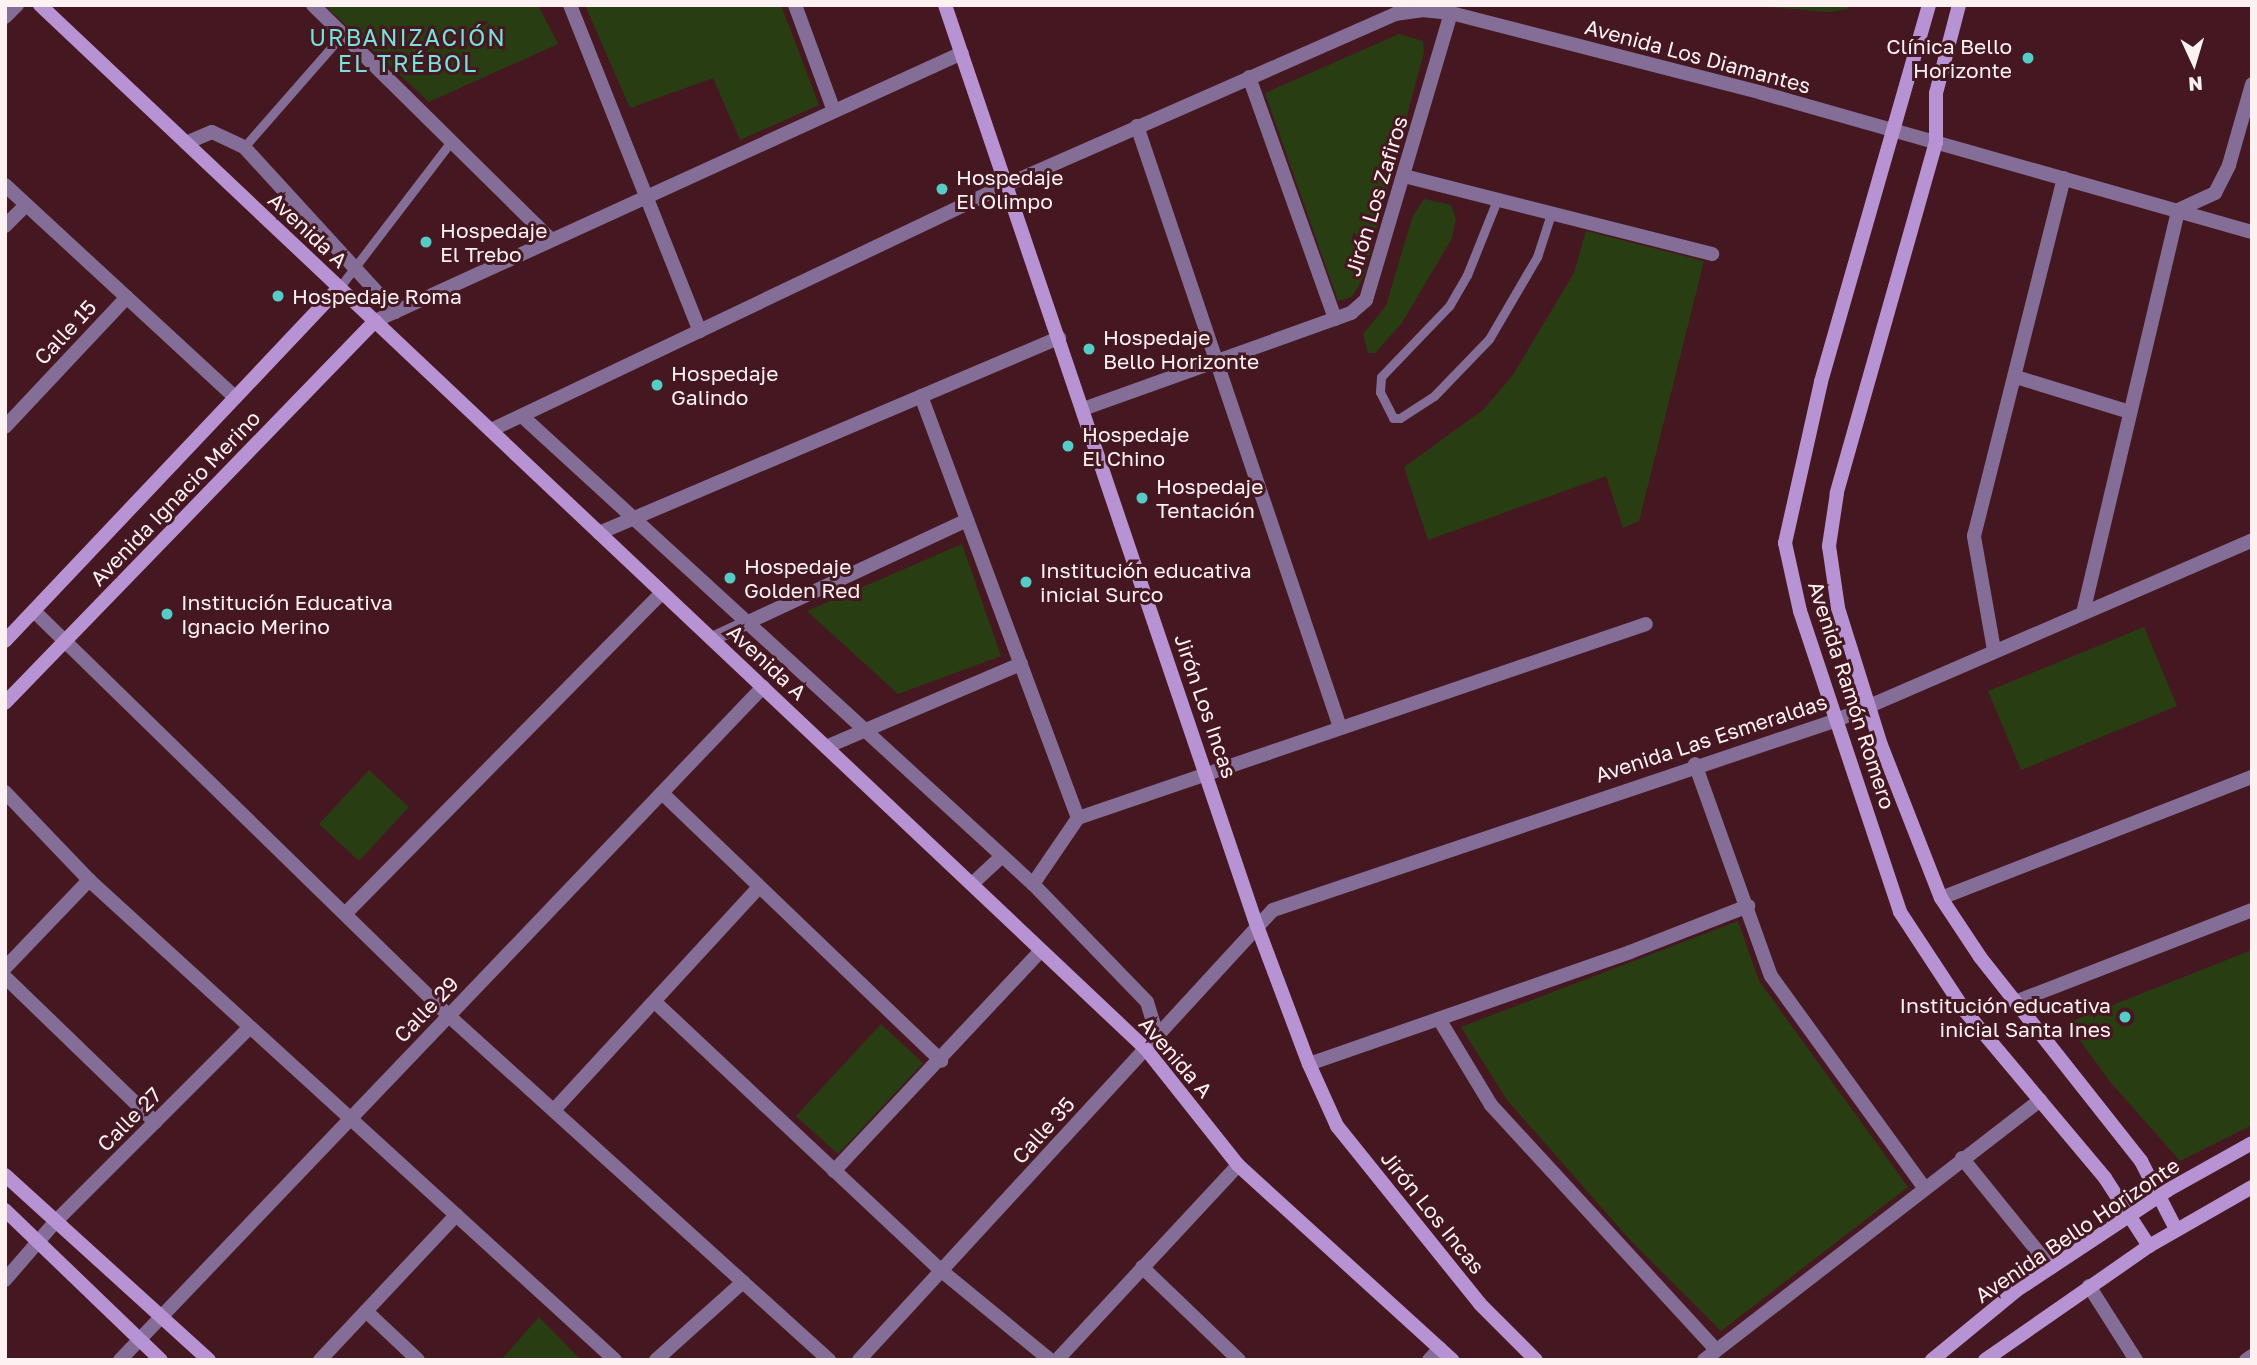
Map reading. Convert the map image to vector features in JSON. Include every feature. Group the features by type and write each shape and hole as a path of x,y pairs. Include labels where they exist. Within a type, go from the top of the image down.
{"street":[{"path":"5,17 17,5"},
{"name":"Avenida A","path":"40,5 972,884 1040,953 1145,1048 1238,1166 1452,1360"},
{"path":"313,5 550,239"},
{"path":"491,430 706,328 646,194 569,5"},
{"path":"795,5 834,111"},
{"name":"Jirón Los Incas","path":"945,5 1207,772 1256,926 1309,1064 1337,1126 1480,1304 1536,1360"},
{"name":"Avenida Ramón Romero","path":"1929,5 1821,382 1785,543 1800,611 1900,912 1965,1011 2105,1178 2149,1246"},
{"name":"Avenida Ramón Romero","path":"1959,5 1936,93 1936,142 1837,493 1829,546 1838,608 1881,745 1941,898 2015,1002 2141,1161 2175,1229"},
{"name":"Avenida Los Diamantes","path":"706,328 991,192 1137,126 1395,14 1422,10 1451,13 1895,131 2252,232"},
{"name":"Jirón Los Zafiros","path":"1083,409 1351,313 1366,300 1451,13"},
{"path":"375,321 646,194 962,53"},
{"path":"1249,78 1335,319"},
{"path":"2083,613 2178,210 2215,193 2229,165 2252,84"},
{"path":"1137,126 1340,727"},
{"path":"186,143 212,132 244,147 356,266 395,312"},
{"path":"1404,176 1712,254"},
{"path":"1994,650 1974,536 2064,178"},
{"path":"5,185 235,397"},
{"path":"5,226 26,205"},
{"name":"Avenida Ignacio Merino","path":"5,641 339,288"},
{"name":"Calle 15","path":"5,427 127,297"},
{"name":"Avenida Ignacio Merino","path":"5,703 375,321"},
{"path":"599,533 1059,338"},
{"path":"2016,377 2130,412"},
{"path":"921,396 1078,818"},
{"path":"522,415 744,624 865,730 1032,884 1147,1002 1157,1035"},
{"path":"712,639 967,520"},
{"name":"Avenida Las Esmeraldas","path":"1256,926 1273,910 1695,764 1837,720 2252,540"},
{"path":"346,913 662,593"},
{"path":"34,611 449,1016 829,1360"},
{"path":"1032,884 1078,818 1646,624"},
{"path":"826,747 1021,664"},
{"name":"Calle 29","path":"120,1360 763,687"},
{"path":"1695,764 1771,976 1924,1187"},
{"path":"1941,898 2252,777"},
{"path":"5,792 89,880 615,1360"},
{"path":"662,793 941,1061"},
{"path":"972,884 1002,856"},
{"path":"5,968 89,880"},
{"path":"554,1110 760,887"},
{"path":"1309,1064 1748,906"},
{"path":"2015,1002 2252,910"},
{"name":"Calle 35","path":"859,1360 943,1272 1256,926"},
{"path":"834,1171 941,1061 1040,953"},
{"path":"5,977 155,1122"},
{"path":"655,1002 943,1272 1050,1360"},
{"path":"1439,1018 1491,1105 1716,1350"},
{"name":"Calle 27","path":"5,1280 57,1221 250,1027"},
{"path":"1704,1360 1924,1187 2040,1100"},
{"name":"Avenida Bello Horizonte","path":"1932,1360 2051,1268 2159,1197 2252,1143"},
{"path":"1962,1158 2051,1268"},
{"path":"1057,1360 1238,1166"},
{"path":"5,1175 209,1360"},
{"path":"1985,1360 2175,1229 2252,1187"},
{"path":"5,1210 161,1360"},
{"path":"320,1360 456,1215"},
{"path":"1142,1267 1235,1359"},
{"path":"656,1360 743,1282"},
{"path":"2089,1286 2136,1360"},
{"path":"366,1311 418,1360"},
{"path":"1429,1360 1440,1348"},
{"path":"2246,1360 2252,1356"}],"lane":[{"path":"244,147 343,34"},
{"path":"339,288 452,140"},
{"path":"1497,200 1467,275 1449,306 1381,377 1380,392 1393,418 1434,396 1489,339 1537,257 1551,214"}],"green space":[{"path":"324,5 538,5 558,44 429,102"},
{"path":"585,5 781,5 819,105 740,140 713,78 630,108"},
{"path":"1742,5 1848,5 1848,9 1830,12"},
{"path":"1399,34 1423,41 1424,52 1364,276 1352,297 1338,301 1265,93"},
{"path":"1424,199 1451,205 1456,219 1452,238 1402,323 1375,353 1368,353 1363,334 1386,306 1412,218"},
{"path":"1586,231 1704,261 1639,521 1623,528 1606,476 1428,540 1404,467 1483,410 1513,375 1574,273"},
{"path":"962,544 1001,656 898,694 807,611"},
{"path":"2144,627 2177,706 2021,770 1988,691"},
{"path":"369,770 409,807 359,861 319,824"},
{"path":"1738,921 1759,981 1908,1187 1721,1331 1630,1240 1507,1100 1461,1027"},
{"path":"2252,950 2252,1125 2180,1161 2112,1084 2067,1023"},
{"path":"881,1024 923,1063 838,1154 796,1116"},
{"path":"539,1317 581,1360 501,1360"}],"place":[{"name":"Clínica Bello Horizonte","path":"2028,58"},
{"name":"Hospedaje El Olimpo","path":"942,189"},
{"name":"Hospedaje El Trebo","path":"426,242"},
{"name":"Hospedaje Roma","path":"278,296"},
{"name":"Hospedaje Bello Horizonte","path":"1089,349"},
{"name":"Hospedaje Galindo","path":"657,385"},
{"name":"Hospedaje El Chino","path":"1068,446"},
{"name":"Hospedaje Tentación","path":"1142,498"},
{"name":"Hospedaje Golden Red","path":"730,578"},
{"name":"Institución educativa inicial Surco","path":"1026,582"},
{"name":"Institución Educativa Ignacio Merino","path":"167,614"},
{"name":"Institución educativa inicial Santa Ines","path":"2125,1017"}],"district":[{"name":"URBANIZACIÓN EL TRÉBOL","path":"408,50"}]}
